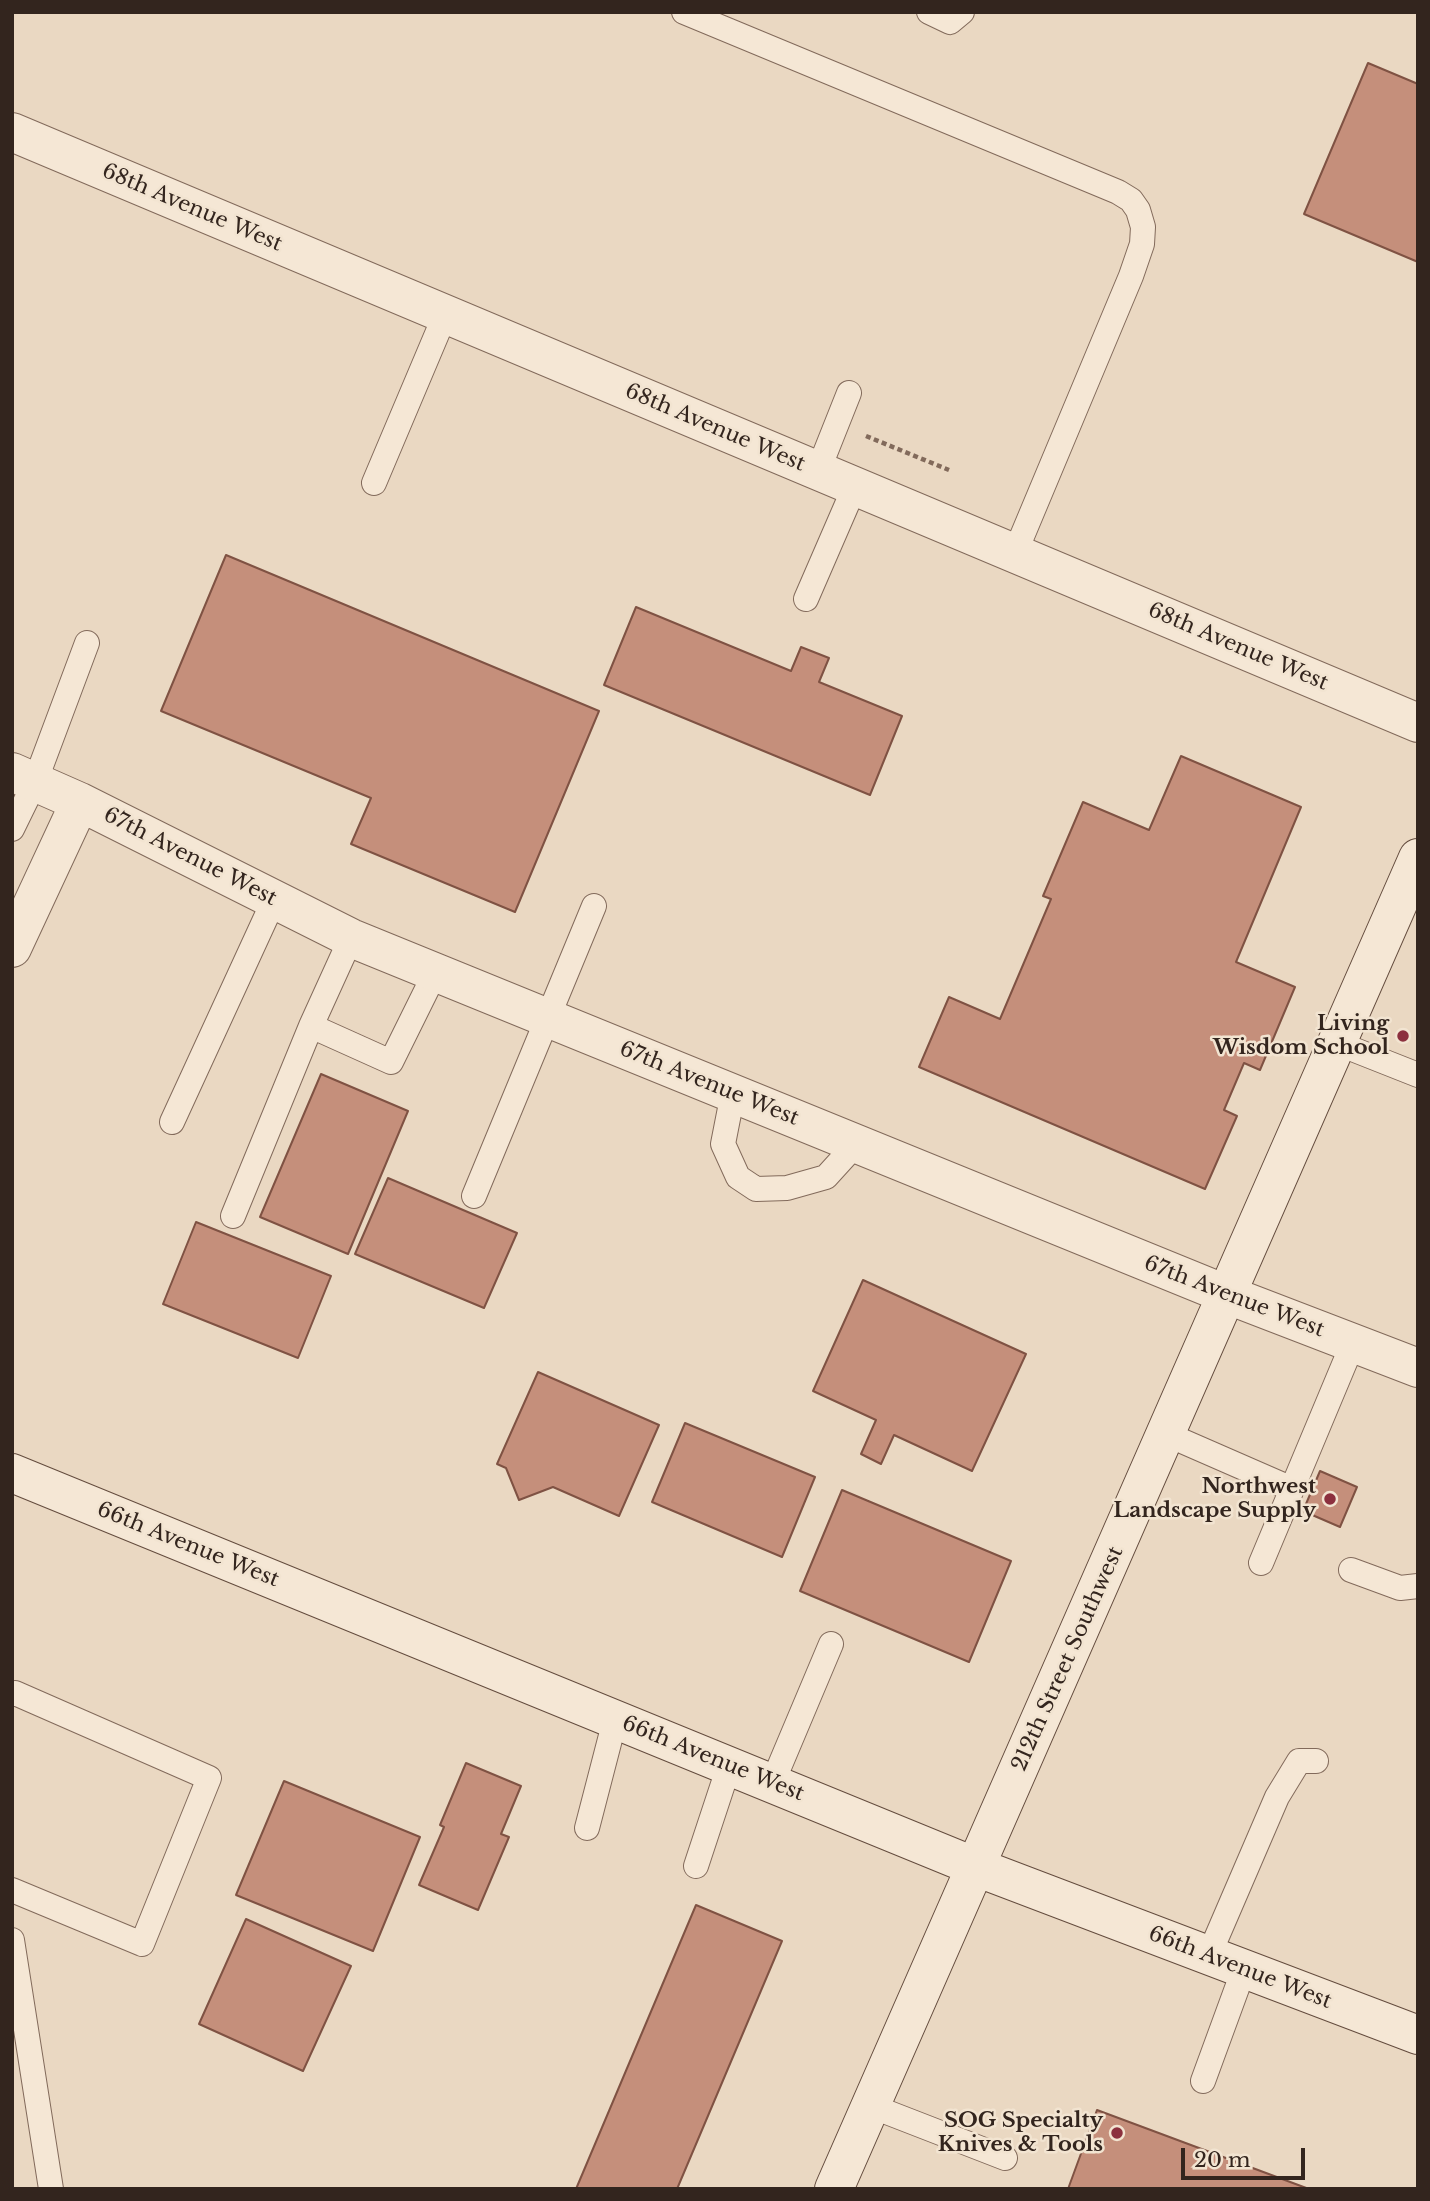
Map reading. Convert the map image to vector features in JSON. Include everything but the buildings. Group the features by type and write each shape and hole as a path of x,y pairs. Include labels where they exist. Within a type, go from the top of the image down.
{"street":[{"name":"68th Avenue West","path":"12,132 1418,723"},
{"name":"67th Avenue West","path":"24,777 80,802 351,938 1228,1295 1418,1368"},
{"path":"12,948 80,802"},
{"name":"212th Street Southwest","path":"834,2189 1337,1043 1415,872"},
{"name":"66th Avenue West","path":"12,1473 976,1867 1418,2035"}],"lane":[{"path":"684,12 1118,192 1131,200 1138,209 1143,227 1142,244 1131,276 1015,553"},
{"path":"929,12 950,22 962,12"},
{"path":"374,483 445,315"},
{"path":"818,471 849,393"},
{"path":"806,599 855,486"},
{"path":"12,829 24,777 87,643"},
{"path":"172,1122 274,900"},
{"path":"474,1196 594,906"},
{"path":"233,1216 311,1026 351,938"},
{"path":"311,1026 391,1062 435,973"},
{"path":"1337,1043 1418,1075"},
{"path":"733,1093 723,1144 738,1177 756,1189 787,1188 826,1177 856,1144"},
{"path":"1261,1563 1353,1343"},
{"path":"1166,1434 1292,1489"},
{"path":"1351,1570 1400,1588 1418,1586"},
{"path":"772,1784 831,1644"},
{"path":"12,1694 209,1778 142,1944 12,1890"},
{"path":"587,1828 615,1720"},
{"path":"1209,1955 1277,1797 1299,1761 1315,1761"},
{"path":"696,1866 729,1766"},
{"path":"12,1940 51,2189"},
{"path":"1203,2081 1244,1969"},
{"path":"871,2106 1005,2158"}],"path":[{"path":"837,424 949,470"}],"place":[{"name":"Living Wisdom School","path":"1403,1036"},
{"name":"Northwest Landscape Supply","path":"1330,1499"},
{"name":"SOG Specialty Knives & Tools","path":"1117,2133"}]}
